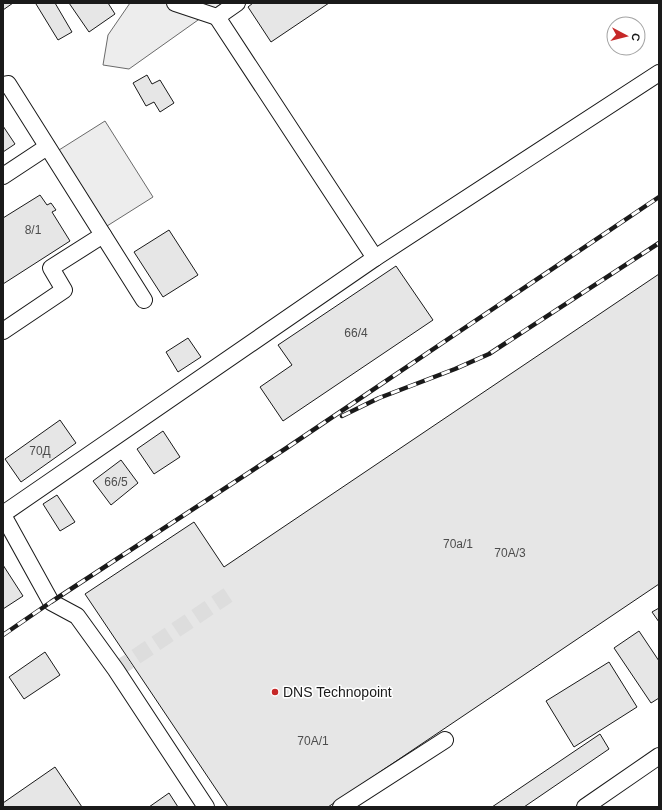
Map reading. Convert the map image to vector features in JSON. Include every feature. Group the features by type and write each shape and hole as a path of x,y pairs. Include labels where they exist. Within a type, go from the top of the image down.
{"street":[{"path":"175,3 217,17 375,258"},
{"path":"217,17 237,3"},
{"path":"206,807 116,670 77,616 51,602 3,515 375,258 659,72"},
{"path":"3,85 8,84 144,300"},
{"path":"3,176 47,147"},
{"path":"3,331 64,290 51,268 103,235"},
{"path":"341,807 445,740"},
{"path":"585,807 602,801 659,756"}],"shaded area":[{"path":"130,3 222,3 129,69 103,65 108,35"},
{"path":"105,121 153,197 107,226 59,150"}],"building":[{"path":"3,3 13,3 3,10"},
{"path":"55,3 72,32 58,40 36,4"},
{"path":"69,3 108,3 115,14 89,32"},
{"path":"253,3 329,3 271,42 248,7"},
{"path":"147,75 152,84 160,80 174,103 160,112 154,102 146,106 133,83"},
{"path":"3,126 15,144 3,152"},
{"path":"40,195 47,205 51,203 56,210 52,212 70,241 3,284 3,218"},
{"path":"169,230 198,275 163,297 134,252"},
{"path":"396,266 433,320 283,421 260,387 292,365 278,345"},
{"path":"659,274 659,584 328,807 228,807 85,594 194,522 224,567"},
{"path":"188,338 201,357 178,372 166,352"},
{"path":"60,420 76,443 21,482 5,459"},
{"path":"163,431 180,457 154,474 137,449"},
{"path":"121,460 138,483 111,505 93,481"},
{"path":"57,495 75,522 60,531 43,504"},
{"path":"3,565 23,596 3,609"},
{"path":"659,608 659,622 652,612"},
{"path":"639,631 659,661 659,698 651,703 614,648"},
{"path":"45,652 60,675 24,699 9,677"},
{"path":"609,662 637,707 574,747 546,701"},
{"path":"600,734 609,749 524,807 492,807"},
{"path":"55,767 82,807 3,807 3,803"},
{"path":"169,793 178,807 149,807"}],"tunnel":[{"path":"116,670 228,595"}],"railway":[{"path":"3,635 285,449 659,197"},
{"path":"342,416 379,398 455,369 489,354 659,243"}],"place":[{"name":"DNS Technopoint","path":"275,692"}]}
